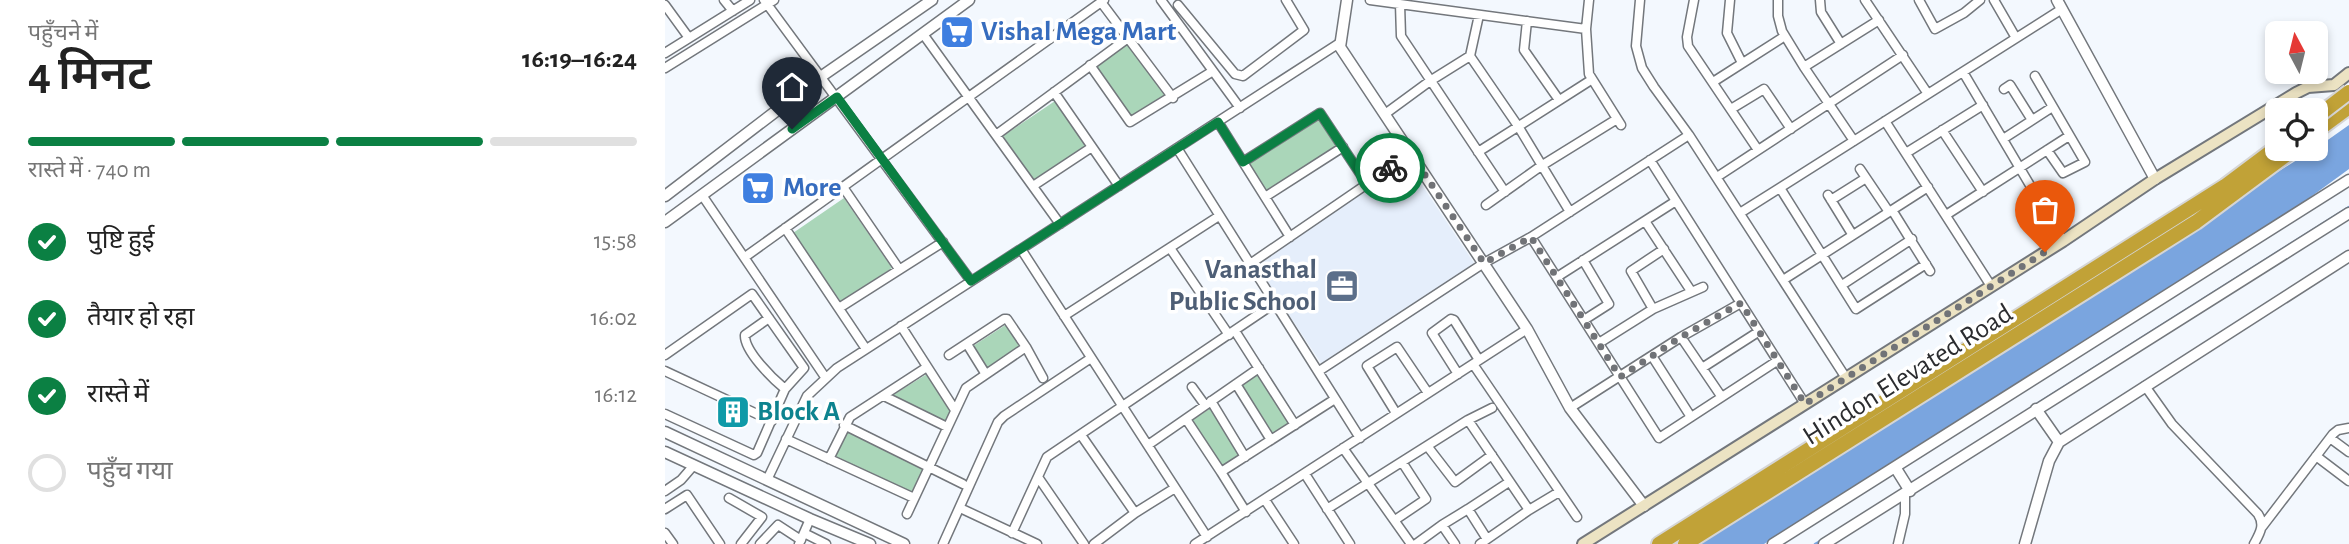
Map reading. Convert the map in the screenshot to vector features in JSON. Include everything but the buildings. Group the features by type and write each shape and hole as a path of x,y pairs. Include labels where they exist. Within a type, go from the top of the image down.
{"highway":[{"path":"2328,108 2349,94"},
{"path":"2328,122 2349,107"},
{"name":"Hindon Elevated Road","path":"1659,544 2225,186 2265,156"},
{"name":"Hindon Elevated Road","path":"1685,544 2196,222 2278,161"}],"main road":[{"path":"1583,544 2063,241 2155,179 2296,93 2308,88 2334,85 2349,73"},
{"path":"2334,85 2349,94"}],"street":[{"path":"724,0 733,12"},
{"path":"665,53 750,0"},
{"path":"665,196 822,76 932,0"},
{"path":"665,222 969,0"},
{"path":"1161,0 1240,108"},
{"path":"1169,11 1181,3 1239,76 1243,76 1302,33 1304,27 1286,0"},
{"path":"1347,0 1340,47 1527,329 1570,408 1644,506"},
{"path":"1370,0 1586,29"},
{"path":"1486,205 1541,166 1619,122 1591,79 1587,68 1586,29 1589,0"},
{"path":"1640,0 1637,55 1654,88 1717,177 1846,378"},
{"path":"1694,0 1687,43 1758,150"},
{"path":"1730,0 1727,33 1742,63"},
{"path":"1778,0 1778,16 1785,36 1854,141"},
{"path":"1820,0 1821,12 1841,44"},
{"path":"1865,0 1928,94"},
{"path":"1919,0 1935,29 1964,13 1980,0"},
{"path":"1994,0 2016,38"},
{"path":"665,68 768,1 971,281"},
{"path":"745,257 1103,1 1173,98"},
{"path":"1400,4 1401,36 1505,192"},
{"path":"665,5 689,38"},
{"path":"1740,213 2016,38 2059,5 2155,179"},
{"path":"1385,114 1470,56 1479,15"},
{"path":"1804,67 1879,20"},
{"path":"1527,21 1524,50 1559,100"},
{"path":"923,34 1060,224"},
{"path":"1713,82 1785,36"},
{"path":"996,135 1128,38"},
{"path":"750,509 767,480 807,396 825,377 1341,42"},
{"path":"1717,177 1903,55"},
{"path":"1470,56 1570,212"},
{"path":"1090,65 1130,122 1213,71"},
{"path":"1963,72 2063,241"},
{"path":"2035,76 2084,159 2083,164 2063,173 2047,150"},
{"path":"1478,152 1591,79"},
{"path":"2004,89 2010,85 2032,121"},
{"path":"1731,109 1764,89 1791,129"},
{"path":"1054,92 1118,186"},
{"path":"1906,153 1983,105"},
{"path":"2003,139 2052,107"},
{"path":"1243,162 1320,113 1367,184"},
{"path":"1885,121 1991,286"},
{"path":"1218,122 1290,237"},
{"path":"1942,130 1983,192"},
{"path":"1319,371 1484,263 1531,237 1689,135"},
{"path":"1946,215 2021,169 2069,135"},
{"path":"1265,197 1343,146"},
{"path":"1033,186 1092,147"},
{"path":"1177,148 1360,438"},
{"path":"1250,264 1411,154"},
{"path":"1650,160 1805,404"},
{"path":"1780,188 1856,309 1928,267 1912,239 1860,169"},
{"path":"1852,234 1829,197 1866,178"},
{"path":"1773,544 1898,471 2349,180"},
{"path":"843,187 899,269"},
{"path":"1783,279 1928,187"},
{"path":"702,195 825,377"},
{"path":"1557,277 1676,201"},
{"path":"1824,544 2349,213"},
{"path":"1064,316 1219,216"},
{"path":"1645,221 1691,290"},
{"path":"785,228 866,349"},
{"path":"1531,237 1660,438 1777,361"},
{"path":"1842,285 1912,239"},
{"path":"839,308 943,242"},
{"path":"1170,247 1259,368 1295,425"},
{"path":"1021,249 1207,537"},
{"path":"1653,309 1631,271 1664,250"},
{"path":"2025,544 2049,461 2059,442 2349,256"},
{"path":"1583,260 1609,304 1584,320"},
{"path":"1599,343 1653,309 1703,287"},
{"path":"665,356 749,294 755,295 804,366 804,370 785,389 754,455 665,414"},
{"path":"1012,533 1047,457 1275,303"},
{"path":"1570,408 1681,337 1741,303"},
{"path":"769,318 745,335 745,341 769,375 785,389"},
{"path":"949,355 1004,319 1010,321 1042,378"},
{"path":"1458,374 1432,333 1451,319 1577,517"},
{"path":"901,326 955,410"},
{"path":"1195,544 1527,329"},
{"path":"1702,368 1758,332"},
{"path":"1681,337 1721,396"},
{"path":"967,344 985,373"},
{"path":"907,514 966,388 1026,347"},
{"path":"1396,413 1367,366 1397,347 1428,393"},
{"path":"1652,356 1691,417"},
{"path":"943,544 1001,419 1091,358"},
{"path":"829,459 850,417 927,367"},
{"path":"1148,445 1259,368"},
{"path":"665,371 772,421"},
{"path":"1236,384 1271,440"},
{"path":"2145,386 2182,436 2258,514 2262,527"},
{"path":"1192,387 1208,403 1245,457"},
{"path":"884,396 947,427"},
{"path":"1221,472 1335,399"},
{"path":"1327,509 1492,408"},
{"path":"2036,409 2059,442"},
{"path":"1186,419 1246,512"},
{"path":"1468,421 1529,510"},
{"path":"844,425 963,484"},
{"path":"2254,544 2262,527 2330,438 2338,430 2349,428"},
{"path":"665,432 904,544"},
{"path":"1081,435 1135,513"},
{"path":"2330,438 2349,452"},
{"path":"786,439 914,498"},
{"path":"1428,447 1455,482 1492,455"},
{"path":"1343,448 1413,544 1509,482"},
{"path":"665,452 870,544"},
{"path":"2316,456 2349,481"},
{"path":"1395,520 1426,499 1402,462"},
{"path":"665,491 681,480 694,465"},
{"path":"1898,471 1908,491 1898,544"},
{"path":"1305,474 1350,544"},
{"path":"1038,477 1084,544"},
{"path":"758,495 767,480"},
{"path":"1094,544 1135,513 1175,488"},
{"path":"1468,509 1484,541 1559,492"},
{"path":"665,509 687,495 720,544"},
{"path":"729,498 762,515 762,519 741,544"},
{"path":"1265,500 1292,543"},
{"path":"960,508 1037,544"},
{"path":"801,539 810,519"},
{"path":"760,544 778,525 801,539 826,544"},
{"path":"1442,525 1455,544"},
{"path":"665,533 673,544"}],"shaded area":[{"path":"1408,164 1480,272 1327,372 1255,264"}],"green space":[{"path":"1129,43 1165,95 1131,118 1095,67"},
{"path":"1055,101 1086,145 1035,181 1003,136"},
{"path":"1320,119 1338,146 1266,191 1249,163"},
{"path":"844,198 892,268 841,302 793,233"},
{"path":"1007,324 1022,346 988,368 973,346"},
{"path":"1259,373 1291,424 1272,436 1240,385"},
{"path":"927,374 952,409 945,423 893,395"},
{"path":"1211,408 1241,456 1222,468 1192,420"},
{"path":"847,432 923,468 912,492 835,456"}],"water":[{"path":"2349,125 2349,169 2238,250 1764,544 1682,544 1855,432 2295,161 2328,161 2328,140"}],"waterway":[{"path":"2035,405 2349,207"},
{"path":"1815,544 1822,540"}],"way so far":[{"path":"1390,168 1411,154 1484,263 1531,237 1620,377 1681,337 1741,303 1805,404 2045,252"}],"place":[{"name":"Vishal Mega Mart","path":"957,32"},
{"name":"More","path":"758,188"},
{"name":"Vanasthal Public School","path":"1342,286"},
{"name":"Block A","path":"733,412"}],"route":[{"path":"792,129 837,97 971,281 1218,122 1243,162 1320,113 1367,184 1390,168"}]}
